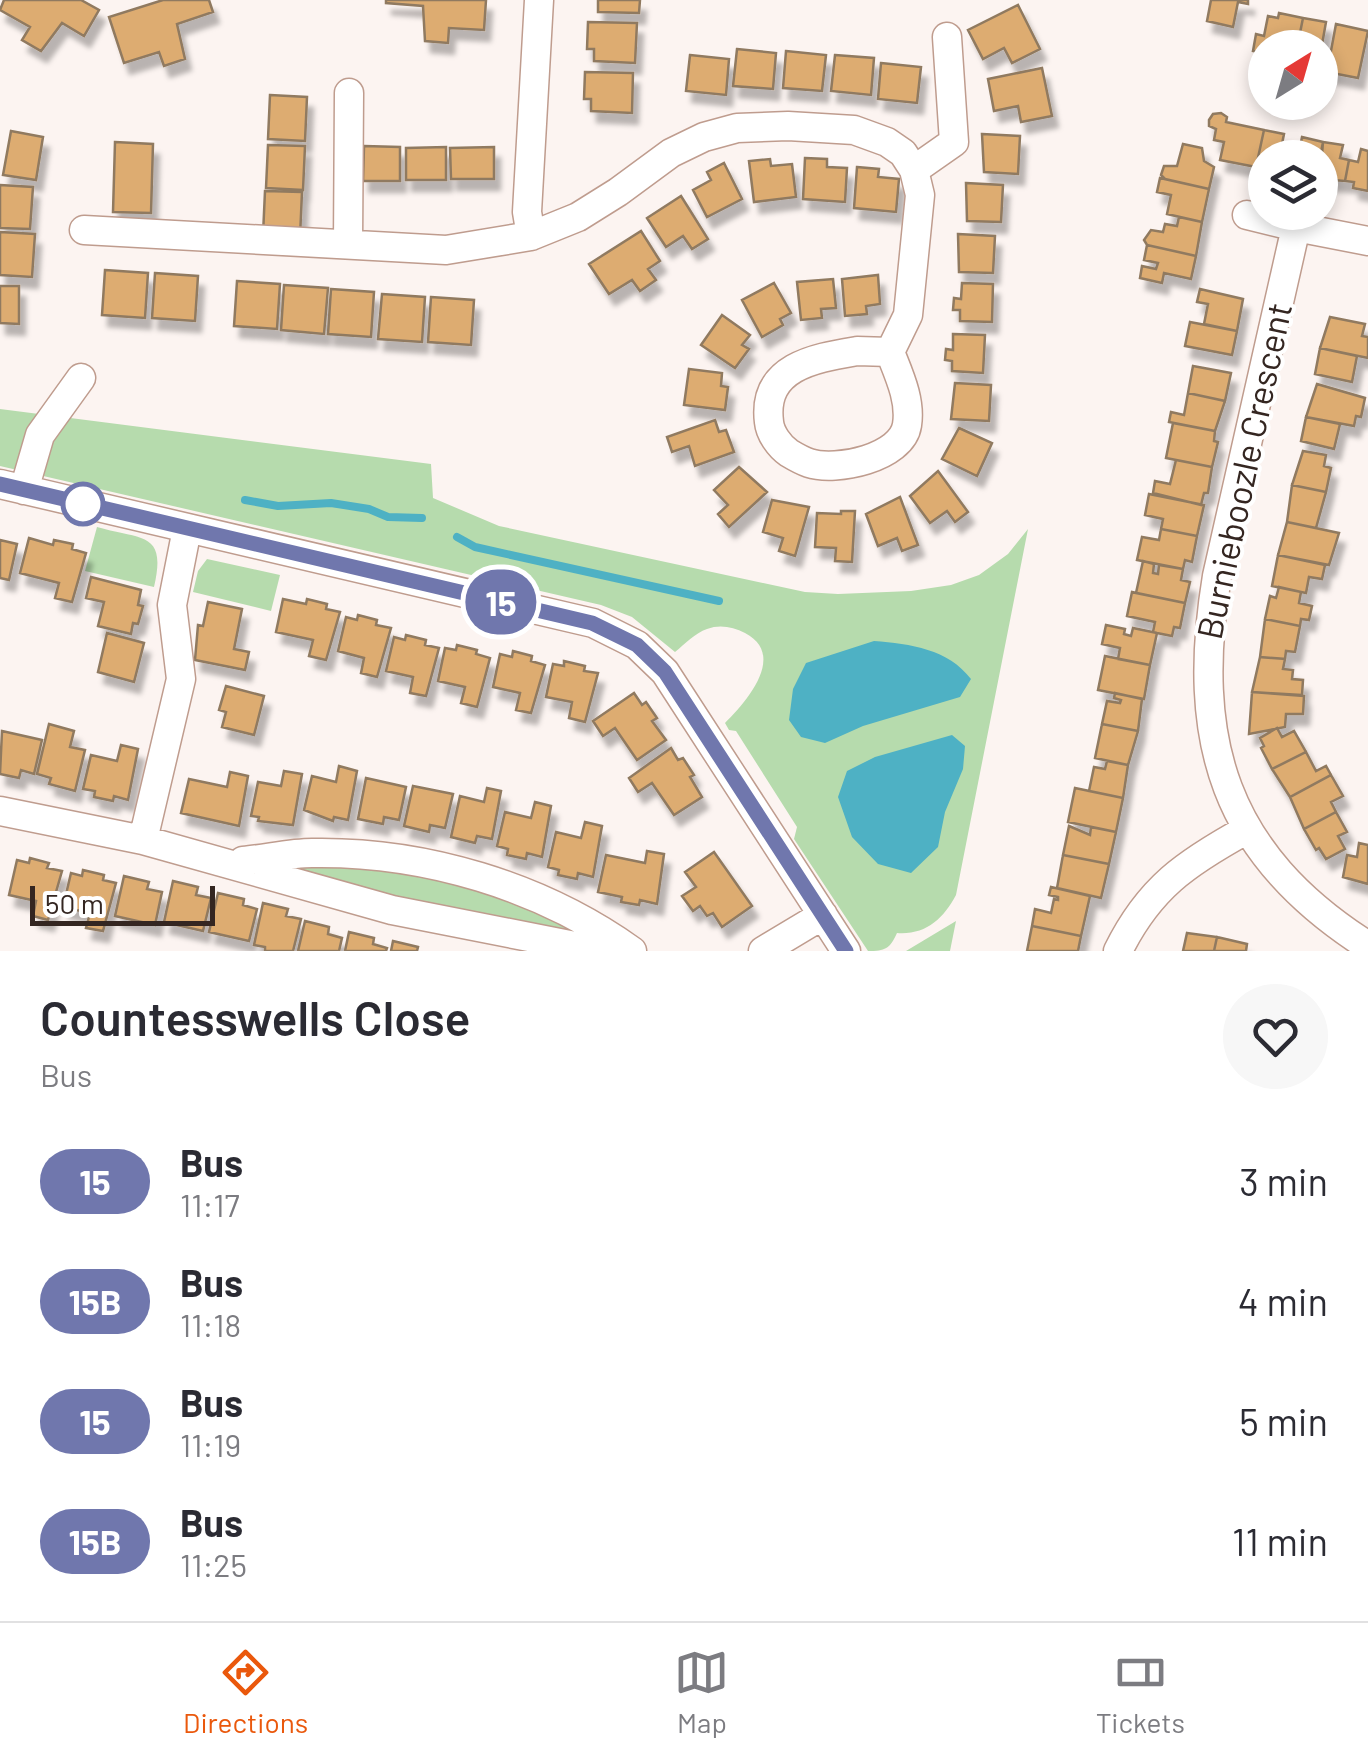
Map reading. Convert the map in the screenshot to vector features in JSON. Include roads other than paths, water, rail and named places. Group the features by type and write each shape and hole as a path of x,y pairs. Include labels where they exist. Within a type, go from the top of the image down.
{"street":[{"path":"531,236 527,212 539,0"},
{"path":"908,162 954,142 947,37"},
{"path":"348,244 349,93"},
{"path":"84,230 446,250 531,236 578,218 671,152 704,137 737,128 854,130 887,142 908,162 920,195 908,314 890,352 905,388 907,428 899,442 883,456 830,466 810,464 784,450 770,430 767,408 776,385 790,370 811,359 858,350 890,352"},
{"name":"Burnieboozle Crescent","path":"1295,230 1217,576 1208,634 1212,736 1222,773 1246,830 1298,893 1336,926 1368,946"},
{"path":"1311,230 1368,241"},
{"path":"81,378 40,435 12,487 592,623 637,645 665,672 846,951"},
{"path":"143,840 181,679 172,605 187,529"},
{"path":"0,811 143,840 392,910 600,951"},
{"path":"1118,951 1148,904 1190,861 1246,830"},
{"path":"227,863 310,852 437,866 510,886 598,926 632,951"},
{"path":"763,951 822,915"}],"water":[{"path":"874,641 915,646 940,655 971,679 960,697 863,726 825,743 801,737 789,720 793,689 806,663"},
{"path":"952,735 965,746 963,769 945,812 938,847 911,873 878,864 852,837 838,797 847,771 875,757"}],"waterway":[{"path":"245,500 278,506 331,503 369,509 388,517 422,518"},
{"path":"457,537 475,547 719,601"}]}
